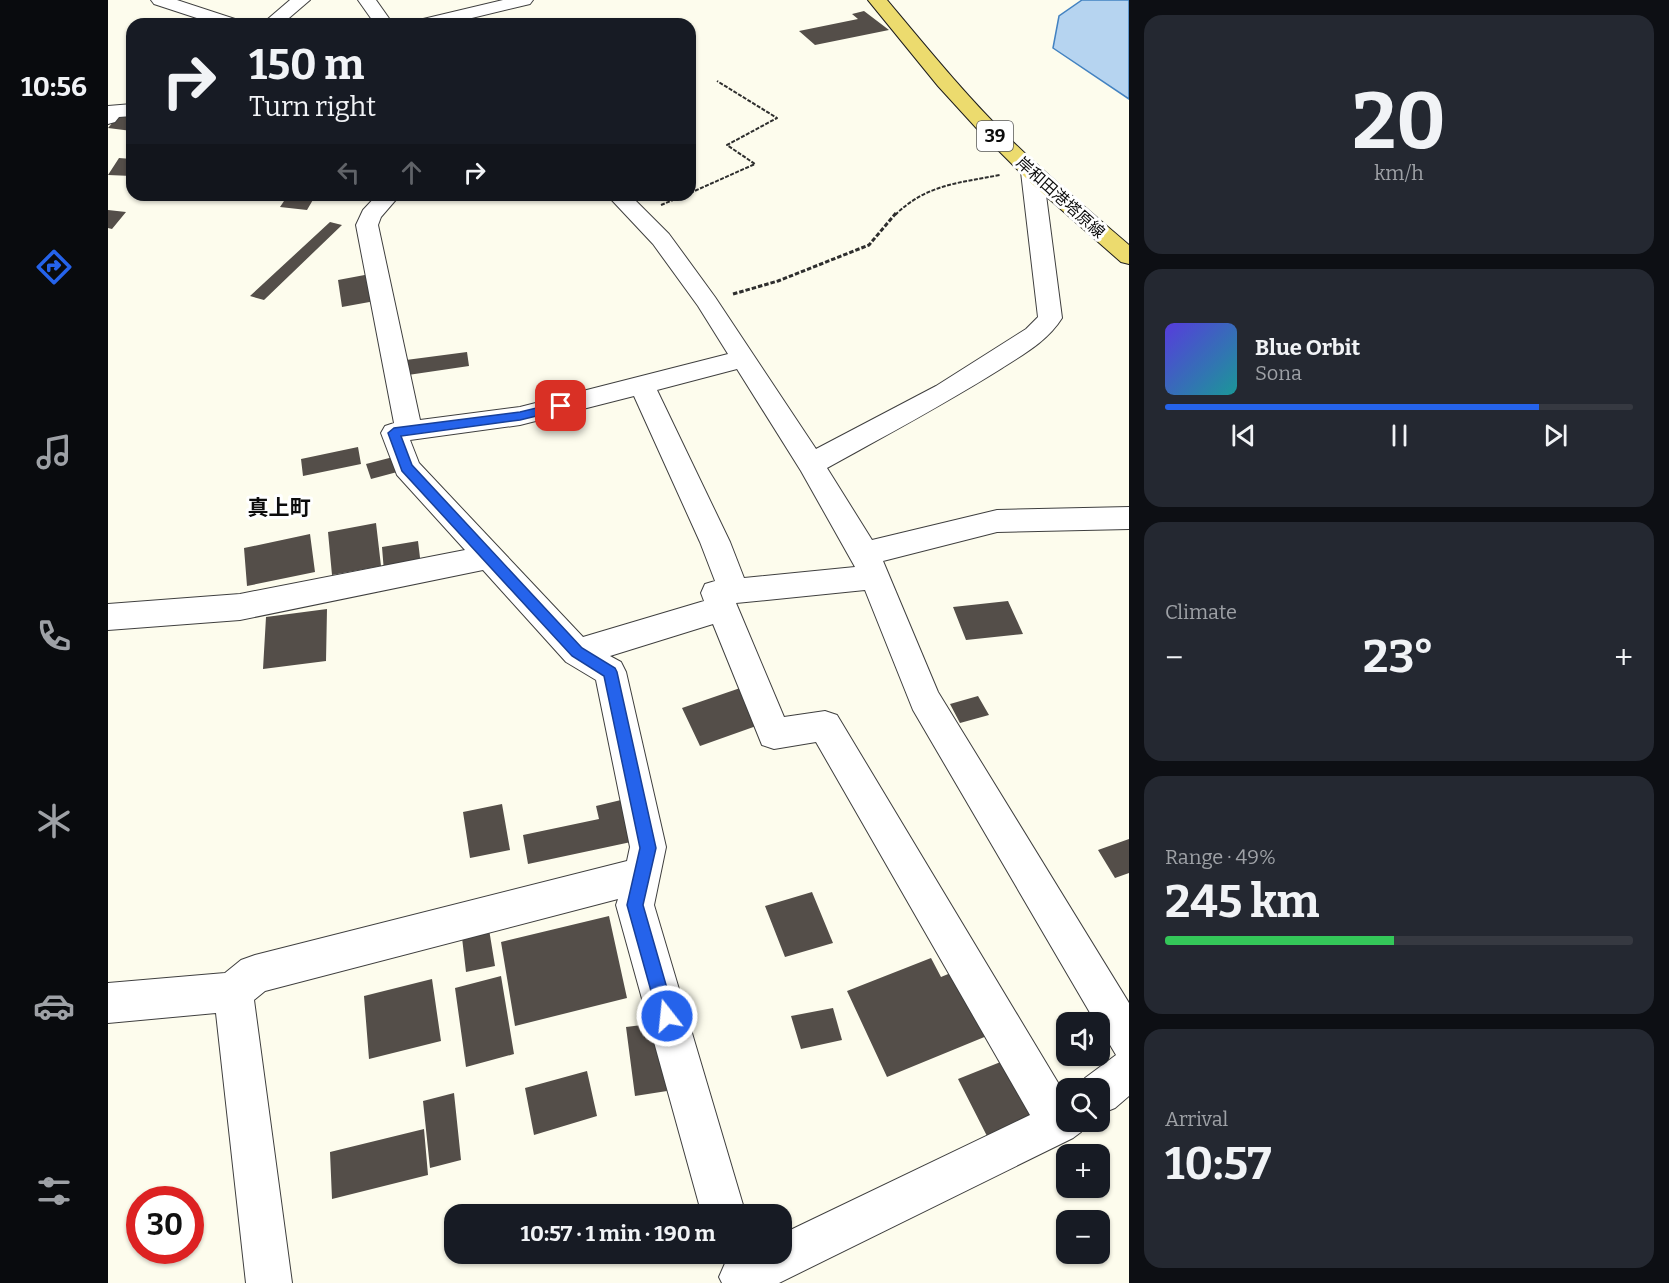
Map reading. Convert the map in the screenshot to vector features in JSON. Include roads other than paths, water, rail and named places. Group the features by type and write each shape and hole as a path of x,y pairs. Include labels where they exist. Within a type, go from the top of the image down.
{"main road":[{"name":"岸和田港塔原線","path":"877,0 962,101 1030,170 1129,257"}],"street":[{"path":"278,18 301,0"},
{"path":"367,0 380,18"},
{"path":"450,18 524,0"},
{"path":"172,2 216,18"},
{"path":"108,118 113,111 126,110"},
{"path":"811,464 945,392 1035,335 1050,318 1030,170"},
{"path":"384,201 371,215 367,225 409,429"},
{"path":"624,201 662,239 707,302 811,464 870,566 925,700 1129,1040"},
{"path":"721,1204 635,905 648,848 610,672 577,652 407,468 394,433 409,429 520,416 743,359"},
{"path":"642,385 715,542 728,600 774,734 825,726 1056,1110"},
{"path":"577,652 728,600 870,566 997,521 1129,518"},
{"path":"108,617 240,607 490,557"},
{"path":"108,1003 233,992 255,974 642,875"},
{"path":"233,992 269,1283"},
{"path":"1110,1084 1129,1070"},
{"path":"741,1271 1056,1123"}],"water":[{"path":"1082,0 1129,0 1129,99 1053,48 1059,16"}],"district":[{"name":"真上町","path":"279,508"}]}
